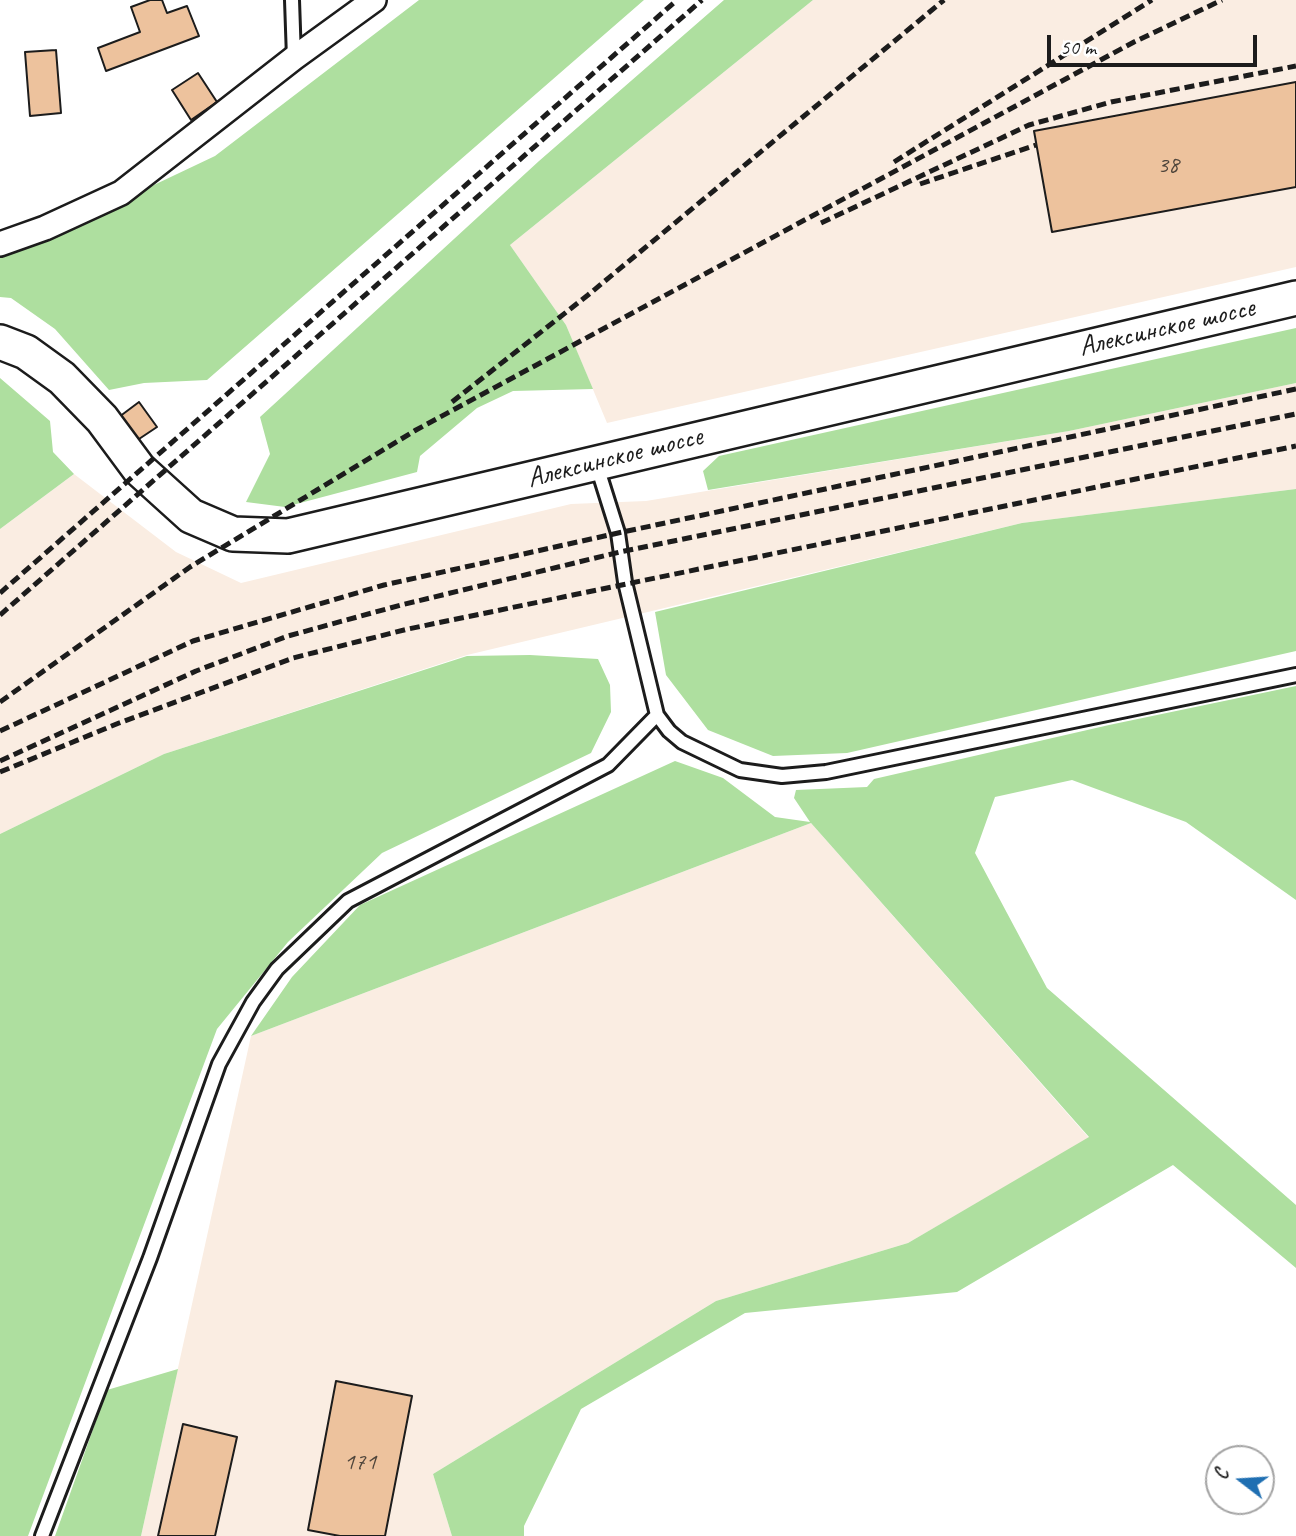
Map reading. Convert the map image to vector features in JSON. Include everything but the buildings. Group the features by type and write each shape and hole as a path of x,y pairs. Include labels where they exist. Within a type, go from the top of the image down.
{"main road":[{"name":"Алексинское шоссе","path":"0,342 26,352 62,378 102,419 139,468 180,509 199,521 233,534 288,536 1296,298"}],"street":[{"path":"0,244 56,223 121,193 294,58 374,0"}],"lane":[{"path":"292,0 294,58"},
{"path":"596,462 618,533 625,582 657,715 682,742 740,770 782,776 826,772 1296,675"},
{"path":"42,1536 150,1258 219,1064 253,1002 278,969 348,901 608,765 657,715"}],"shaded area":[{"path":"813,0 1296,0 1296,267 607,423 566,325 510,245"},
{"path":"1296,383 1296,489 1022,523 467,655 164,754 0,834 0,529 74,474 176,552 241,583 571,504 646,501 1069,431"},
{"path":"811,823 1089,1138 908,1243 716,1301 433,1474 452,1536 141,1536 251,1036"}],"green space":[{"path":"419,0 644,0 207,380 144,383 109,390 55,329 11,298 0,297 0,258 215,156"},
{"path":"724,0 813,0 510,245 566,325 593,389 513,391 477,408 420,456 417,472 285,507 246,502 270,454 260,417 539,161"},
{"path":"1296,328 1296,383 1069,431 708,490 703,471 719,456"},
{"path":"0,378 50,421 53,452 74,474 0,529"},
{"path":"1296,489 1296,651 847,753 773,756 708,730 666,675 655,612 1022,523"},
{"path":"530,655 598,659 610,685 611,712 591,753 382,853 288,942 217,1029 28,1536 0,1536 0,834 164,754 467,656"},
{"path":"1296,686 1296,900 1186,822 1072,780 995,797 975,853 1047,988 1296,1205 1296,1268 1173,1165 957,1292 745,1313 581,1409 524,1526 524,1536 452,1536 433,1474 716,1301 908,1243 1089,1137 811,823 251,1036 292,977 360,905 675,761 723,778 775,817 810,822 794,798 796,790 867,787 874,779 1109,725"},
{"path":"178,1369 141,1536 55,1536 107,1390"}],"railway":[{"path":"0,593 677,0"},
{"path":"0,615 702,0"},
{"path":"452,402 588,295 944,0"},
{"path":"894,162 1152,0"},
{"path":"0,702 190,567 416,430 1134,42 1222,0"},
{"path":"821,223 1029,125 1111,102 1296,66"},
{"path":"920,184 1036,145"},
{"path":"0,731 193,641 384,585 1296,389"},
{"path":"0,761 196,671 288,636 401,605 620,552 1296,414"},
{"path":"0,772 119,723 293,658 408,629 1296,446"}]}
